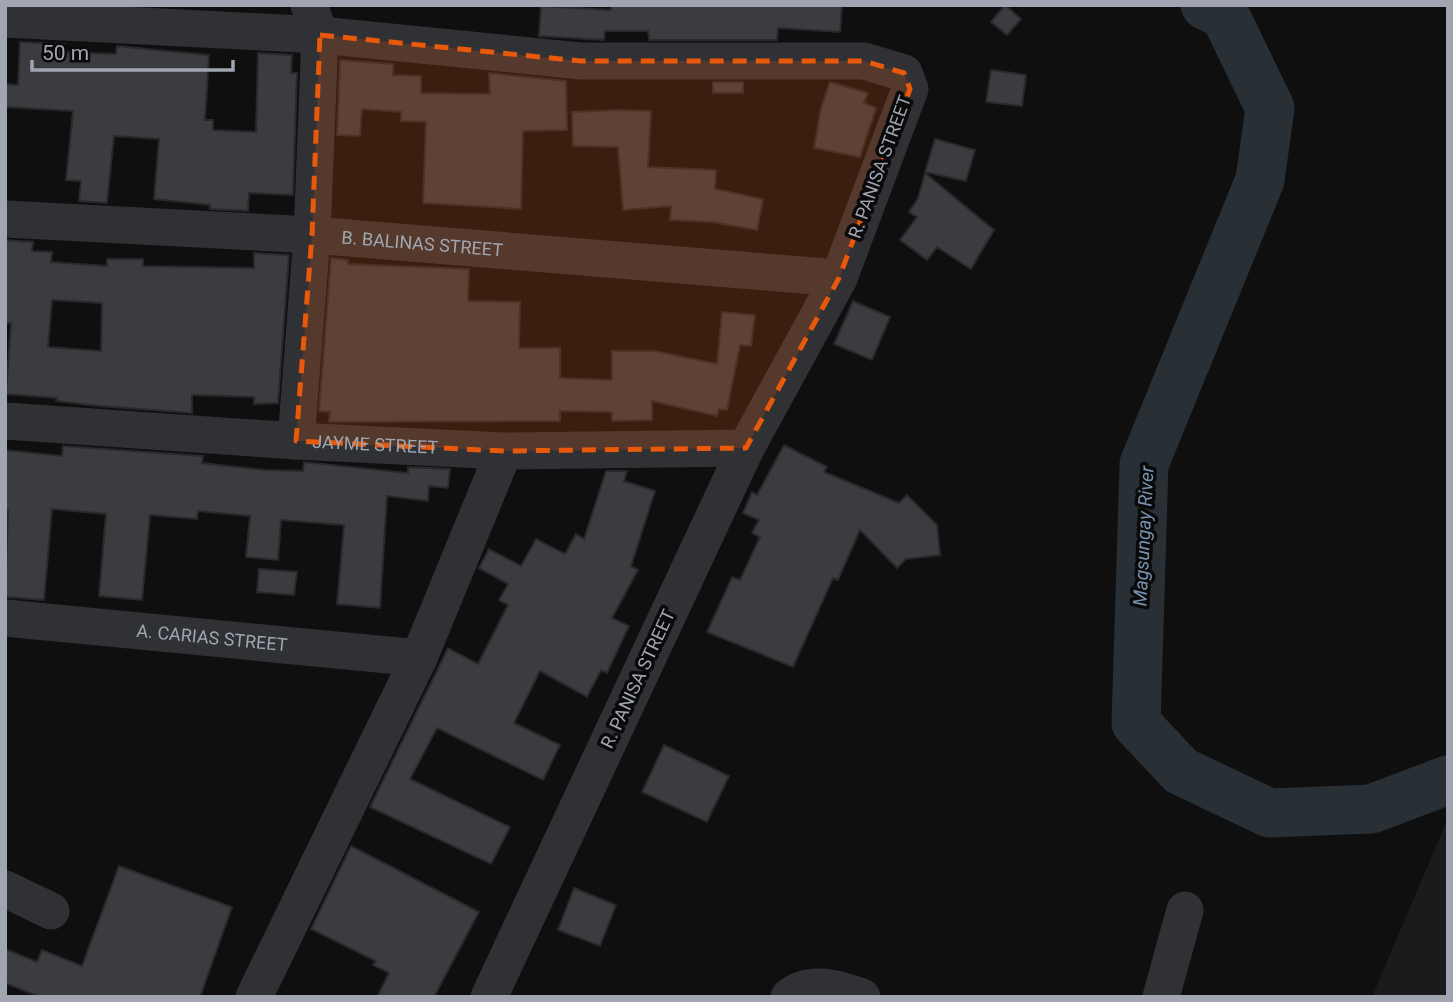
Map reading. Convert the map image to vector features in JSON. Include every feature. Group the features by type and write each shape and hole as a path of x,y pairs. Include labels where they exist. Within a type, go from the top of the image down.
{"street":[{"name":"R. PANISA STREET","path":"5,19 315,20 580,61 863,61 904,73 910,89 839,278 746,448 489,997"},
{"path":"296,441 312,234 315,20"},
{"name":"B. BALINAS STREET","path":"5,219 312,234 839,278"},
{"name":"JAYME STREET","path":"5,421 296,441 504,451 746,448"},
{"path":"254,997 419,657 504,451"},
{"name":"A. CARIAS STREET","path":"5,618 419,657"},
{"path":"5,889 51,911"},
{"path":"1161,997 1185,910"},
{"path":"789,997 794,992 828,986 862,997"}],"highlighted area":[{"path":"320,35 581,61 864,61 904,73 910,89 839,278 746,448 504,451 296,441 312,235"}],"shaded area":[{"path":"1448,818 1448,997 1372,997"}],"building":[{"path":"611,5 842,5 840,32 778,28 777,40 649,40 648,31 605,31 604,40 539,36 541,6 611,10"},
{"path":"1005,5 1021,19 1007,35 991,22"},
{"path":"20,42 64,44 64,52 116,54 117,46 209,55 205,120 213,120 213,130 256,132 258,53 292,55 291,73 297,73 293,195 249,193 248,211 210,209 210,205 154,199 159,139 114,136 107,203 79,201 81,181 66,180 73,111 5,107 5,84 18,85"},
{"path":"340,60 393,64 393,75 421,76 421,93 490,94 489,73 566,81 567,130 523,131 521,209 423,203 426,122 401,121 401,112 362,109 360,136 337,135"},
{"path":"991,70 1026,75 1022,106 986,102"},
{"path":"713,82 743,82 743,93 713,93"},
{"path":"830,82 868,93 864,103 876,108 860,157 814,148 821,108"},
{"path":"651,111 648,167 716,170 715,189 763,199 757,230 712,222 670,220 671,206 623,210 618,147 573,146 572,112"},
{"path":"935,139 975,150 966,181 925,172"},
{"path":"925,173 994,230 971,269 937,247 927,260 900,240 917,217 909,212 918,198"},
{"path":"5,240 33,242 32,251 52,252 51,262 107,266 107,259 143,259 143,266 254,268 254,253 289,255 278,403 254,404 254,397 192,395 192,413 99,406 56,401 57,398 6,394 11,323 5,323","holes":["52,300 102,303 101,351 48,347"]},
{"path":"331,258 348,260 348,264 469,269 468,301 520,302 519,348 560,348 560,378 612,380 612,351 655,351 717,364 722,312 755,315 751,346 740,345 727,410 719,409 717,416 652,401 652,420 612,421 612,412 560,411 560,421 329,422 330,412 319,411"},
{"path":"853,301 890,317 872,360 834,344"},
{"path":"784,445 827,467 824,472 899,503 907,495 937,525 940,555 906,559 897,568 860,530 838,580 833,578 793,667 707,632 732,577 740,580 760,537 752,533 759,520 743,513 752,492 757,495"},
{"path":"63,446 203,456 202,463 265,470 303,471 304,462 408,473 408,467 450,469 448,488 429,486 428,501 387,496 380,608 337,604 344,525 281,520 278,560 246,557 250,516 198,511 197,519 150,515 142,600 99,596 106,514 52,509 44,600 5,597 8,511 5,511 5,450 62,456"},
{"path":"606,471 627,471 624,481 655,491 631,566 638,570 612,618 629,626 607,673 601,670 587,697 540,671 514,723 560,745 543,780 437,728 410,779 510,827 491,864 370,807 448,648 478,664 508,605 499,600 508,584 479,568 489,549 521,566 536,539 565,554 576,534 584,539"},
{"path":"259,569 297,572 294,595 257,592"},
{"path":"664,745 729,776 707,822 642,792"},
{"path":"351,846 479,912 434,997 377,997 389,973 373,965 376,961 311,929"},
{"path":"119,866 232,907 200,997 40,997 5,983 5,949 37,962 42,950 82,966"},
{"path":"574,888 616,905 600,946 558,930"}],"waterway":[{"name":"Magsungay River","path":"1205,5 1225,15 1270,108 1260,180 1144,464 1136,723 1181,771 1269,813 1371,809 1448,780"}]}
